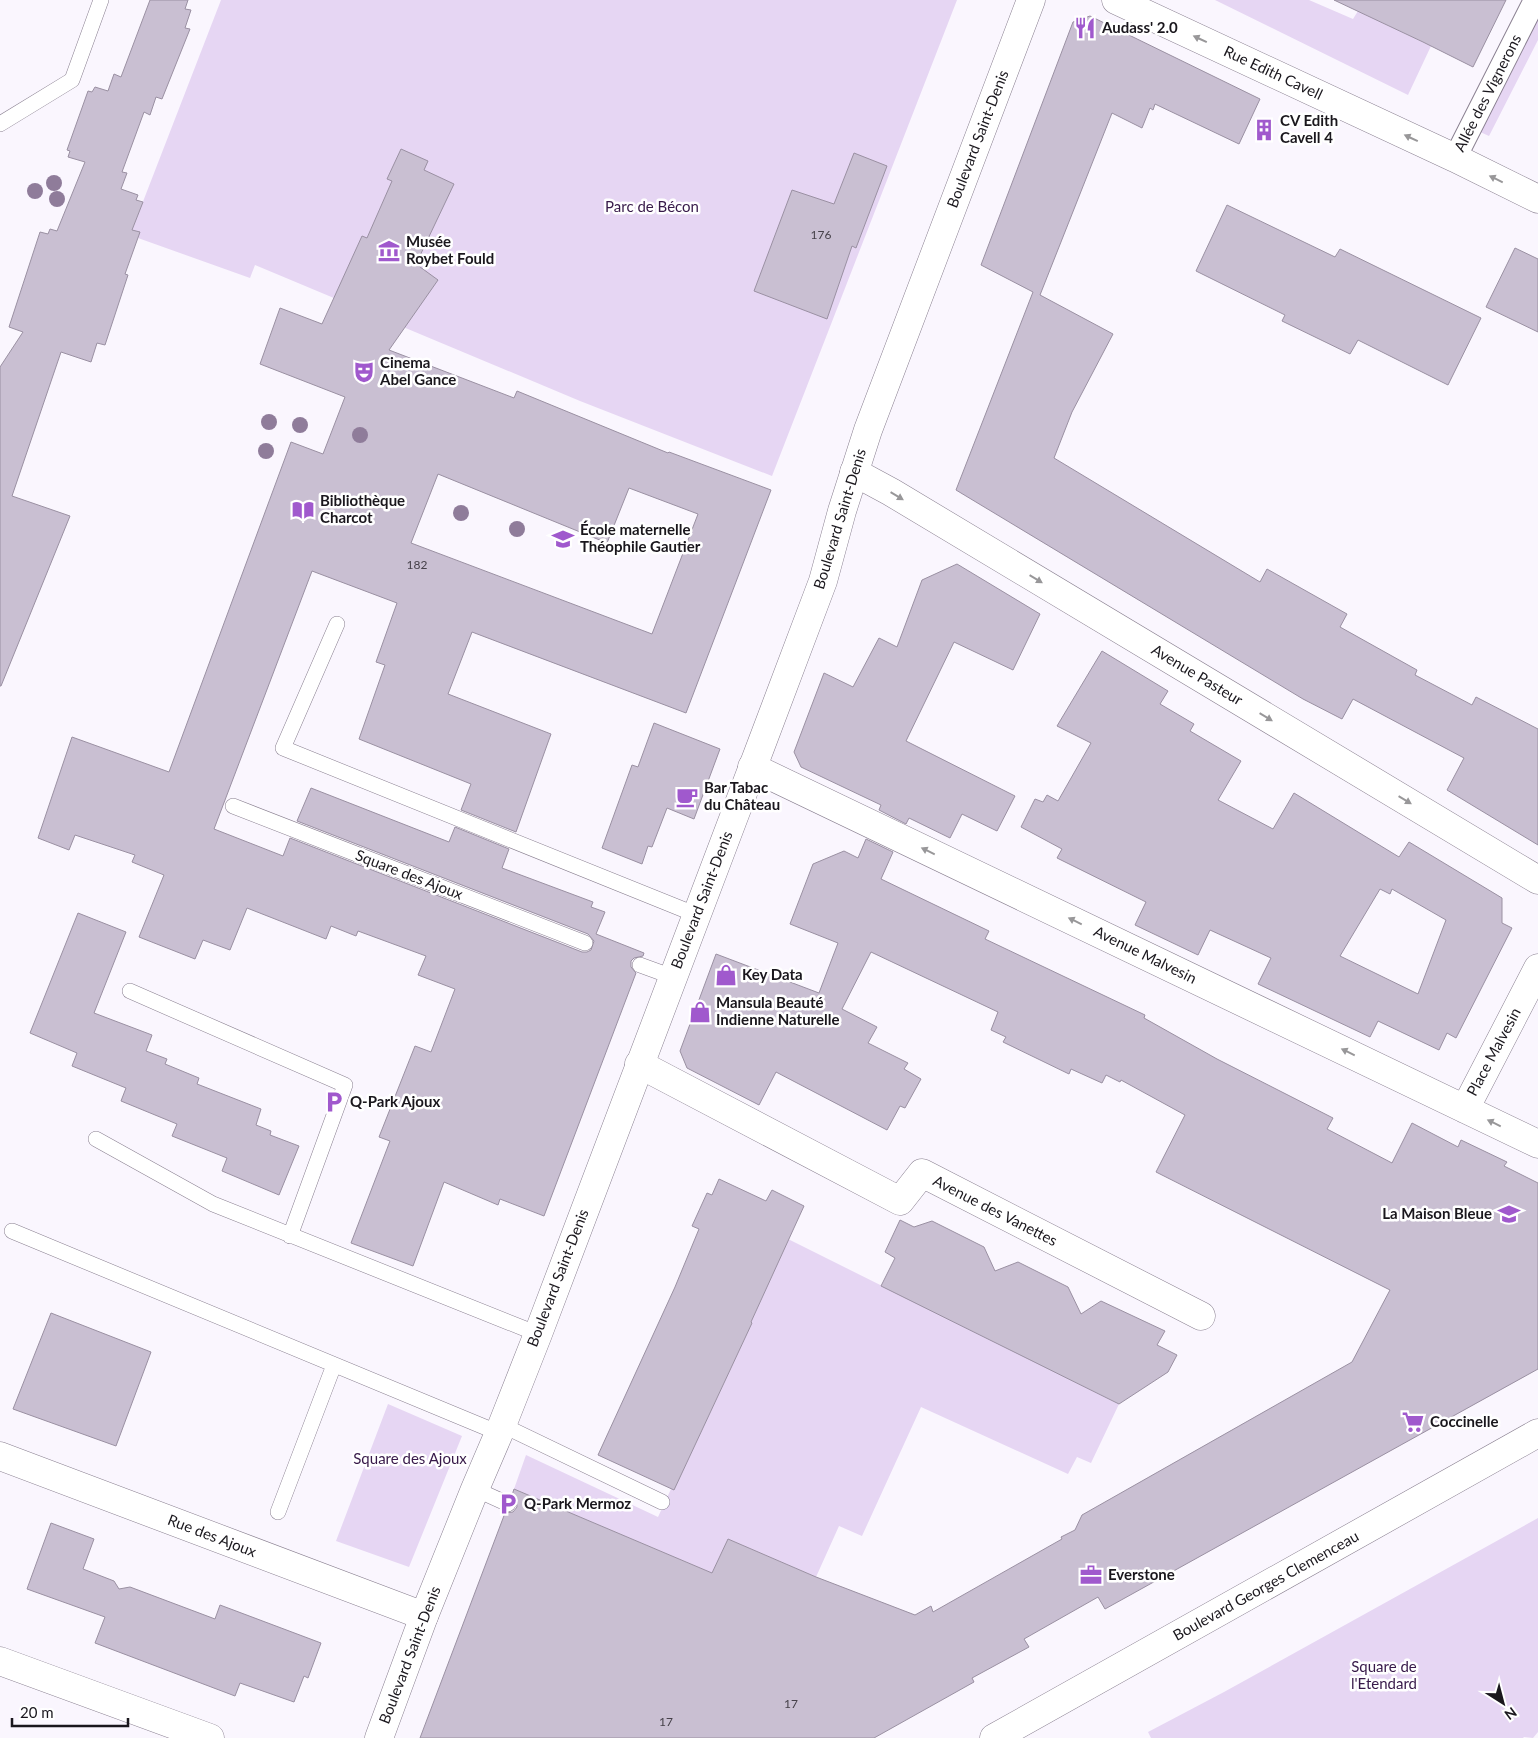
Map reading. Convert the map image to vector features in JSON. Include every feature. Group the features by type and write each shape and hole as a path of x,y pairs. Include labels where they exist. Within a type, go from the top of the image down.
{"street":[{"name":"Boulevard Saint-Denis","path":"379,1738 424,1616 538,1334 697,915 822,581 868,430 1031,0"},
{"name":"Rue Edith Cavell","path":"1116,0 1455,158 1538,199"},
{"name":"Allée des Vignerons","path":"1455,158 1535,0"},
{"name":"Avenue Pasteur","path":"854,472 891,492 1538,880"},
{"name":"Avenue Malvesin","path":"752,766 1538,1144"},
{"name":"Place Malvesin","path":"1465,1108 1538,968"},
{"name":"Avenue des Vanettes","path":"639,1064 900,1201 922,1173 1201,1316"},
{"name":"Boulevard Georges Clemenceau","path":"994,1738 1538,1433"},
{"name":"Rue des Ajoux","path":"0,1456 424,1616"},
{"path":"0,1661 210,1738"}],"lane":[{"path":"0,124 72,80 101,0"},
{"path":"337,624 283,748 697,915"},
{"name":"Square des Ajoux","path":"234,806 585,943"},
{"path":"640,964 673,977"},
{"path":"130,991 345,1085 290,1236"},
{"path":"96,1139 213,1204 538,1334"},
{"path":"12,1231 334,1365 501,1429 662,1502"},
{"path":"278,1512 334,1365"},
{"path":"475,1489 508,1504"}],"green space":[{"name":"Parc de Bécon","path":"221,0 957,0 772,476 580,401 255,265 250,278 138,238 139,232 132,230"},
{"path":"1215,0 1309,0 1353,19 1358,11 1431,46 1408,95"},
{"path":"1538,15 1538,40 1489,136 1478,131"},
{"path":"788,1239 1119,1404 1091,1463 1077,1457 1068,1474 921,1407 862,1536 839,1526 816,1577 728,1539 712,1573 514,1489 526,1455 658,1517 671,1489 674,1490 752,1323"},
{"name":"Square des Ajoux","path":"388,1404 462,1436 409,1567 336,1541"},
{"name":"Square de l'Etendard","path":"1538,1518 1538,1732 1533,1738 1151,1738 1148,1732"}],"building":[{"path":"150,0 188,0 185,9 191,10 185,28 190,29 162,99 156,97 150,115 144,112 122,172 127,173 121,189 138,195 136,200 143,202 132,230 140,232 125,274 128,275 105,345 97,343 91,362 61,352 12,496 70,516 0,686 0,367 23,332 9,327 40,232 48,234 50,229 57,231 85,162 68,157 70,151 67,150 88,91 92,92 95,87 108,91 114,74 121,77"},
{"path":"1334,0 1506,0 1473,67"},
{"path":"1090,16 1260,99 1239,144 1155,104 1153,110 1150,108 1142,128 1112,113 1040,295 1113,334 1072,412 1054,458 1260,582 1267,569 1347,614 1340,627 1417,670 1415,675 1472,705 1476,697 1538,729 1538,845 1447,790 1464,758 1353,699 1342,719 1303,699 956,490 1033,292 981,265 1073,22"},
{"path":"401,149 428,161 424,170 454,184 416,264 438,280 389,350 514,398 517,391 668,453 771,490 686,713 472,632 448,694 551,734 516,832 461,810 471,784 359,739 385,665 376,662 397,603 312,571 214,829 283,856 290,838 582,952 591,950 594,941 588,934 297,821 311,788 449,842 455,827 509,849 502,868 593,902 591,907 605,912 596,934 644,953 643,956 634,958 631,961 631,967 636,973 544,1216 500,1199 498,1205 444,1182 413,1266 351,1243 390,1141 379,1137 415,1046 431,1052 455,989 418,975 426,956 358,931 356,936 331,926 326,939 247,908 230,950 203,940 195,959 139,937 164,875 132,862 135,855 75,835 69,850 38,838 72,737 169,772 291,442 323,454 345,397 260,364 280,308 322,324 362,236 367,238 392,181 387,179","holes":["438,474 607,543 629,488 698,514 652,634 411,543"]},
{"path":"854,153 887,166 856,248 852,246 827,319 754,291 792,190 834,204"},
{"path":"1227,205 1335,257 1340,249 1481,318 1448,385 1358,340 1350,354 1282,321 1285,315 1196,271"},
{"path":"1515,248 1538,259 1538,332 1486,307"},
{"path":"957,564 1040,614 1013,670 954,642 906,741 1015,796 997,831 962,814 950,838 909,818 906,824 879,810 881,805 801,767 794,752 824,673 853,687 879,638 897,647 922,580"},
{"path":"1102,651 1168,691 1160,704 1194,724 1190,731 1241,761 1218,800 1273,829 1294,793 1399,857 1409,842 1502,898 1502,923 1512,928 1456,1038 1447,1033 1439,1050 1378,1021 1370,1037 1258,984 1271,958 1210,930 1198,955 1135,925 1146,902 1057,858 1062,849 1021,827 1035,799 1043,802 1047,795 1058,801 1091,743 1057,726","holes":["1380,889 1390,894 1392,889 1446,920 1418,994 1340,956"]},
{"path":"654,723 720,749 694,819 667,808 652,847 648,846 642,864 602,848 632,765 638,767"},
{"path":"866,839 893,852 881,879 989,931 985,939 1145,1015 1144,1018 1217,1059 1333,1118 1327,1129 1392,1163 1412,1123 1458,1147 1461,1140 1507,1162 1504,1166 1538,1183 1538,1369 1105,1609 1098,1597 1024,1639 1029,1647 972,1678 974,1682 874,1738 420,1738 505,1513 513,1512 517,1507 516,1499 512,1495 514,1489 712,1573 728,1539 816,1577 915,1615 931,1606 933,1612 1062,1539 1061,1537 1075,1530 1082,1515 1352,1362 1390,1290 1156,1172 1185,1115 1121,1080 1120,1082 1106,1075 1102,1083 1071,1069 1069,1074 1003,1042 1006,1037 991,1030 998,1012 871,952 842,1009 877,1027 868,1043 908,1063 904,1069 921,1079 905,1108 900,1106 887,1130 776,1072 759,1105 687,1068 680,1051 716,954 819,993 838,943 790,924 813,864 844,851 858,858"},
{"path":"78,913 126,932 94,1013 152,1035 146,1051 167,1059 165,1064 199,1078 197,1084 261,1109 256,1125 271,1131 270,1135 299,1146 279,1195 222,1171 227,1158 172,1136 177,1124 121,1101 126,1088 72,1066 77,1053 30,1033"},
{"path":"719,1179 766,1201 772,1190 804,1206 674,1490 598,1455 675,1287 699,1229 692,1226 707,1193 712,1195"},
{"path":"900,1220 914,1227 932,1221 984,1247 995,1271 1018,1262 1068,1287 1081,1314 1101,1301 1165,1331 1157,1345 1177,1355 1168,1372 1119,1404 881,1286 895,1258 885,1252"},
{"path":"51,1313 151,1352 116,1446 13,1409"},
{"path":"51,1523 94,1539 83,1569 114,1581 119,1589 130,1587 215,1619 220,1605 321,1643 308,1678 304,1676 294,1702 240,1683 235,1696 95,1643 105,1617 27,1589"}],"place":[{"name":"Audass' 2.0","path":"1085,28"},
{"name":"CV Edith Cavell 4","path":"1264,130"},
{"name":"Musée Roybet Fould","path":"389,251"},
{"name":"Cinema Abel Gance","path":"364,372"},
{"name":"Bibliothèque Charcot","path":"303,510"},
{"name":"École maternelle Théophile Gautier","path":"563,539"},
{"name":"Bar Tabac du Château","path":"687,797"},
{"name":"Key Data","path":"726,975"},
{"name":"Mansula Beauté Indienne Naturelle","path":"700,1012"},
{"name":"Q-Park Ajoux","path":"334,1102"},
{"name":"La Maison Bleue","path":"1509,1214"},
{"name":"Coccinelle","path":"1413,1422"},
{"name":"Q-Park Mermoz","path":"508,1504"},
{"name":"Everstone","path":"1091,1575"}]}
